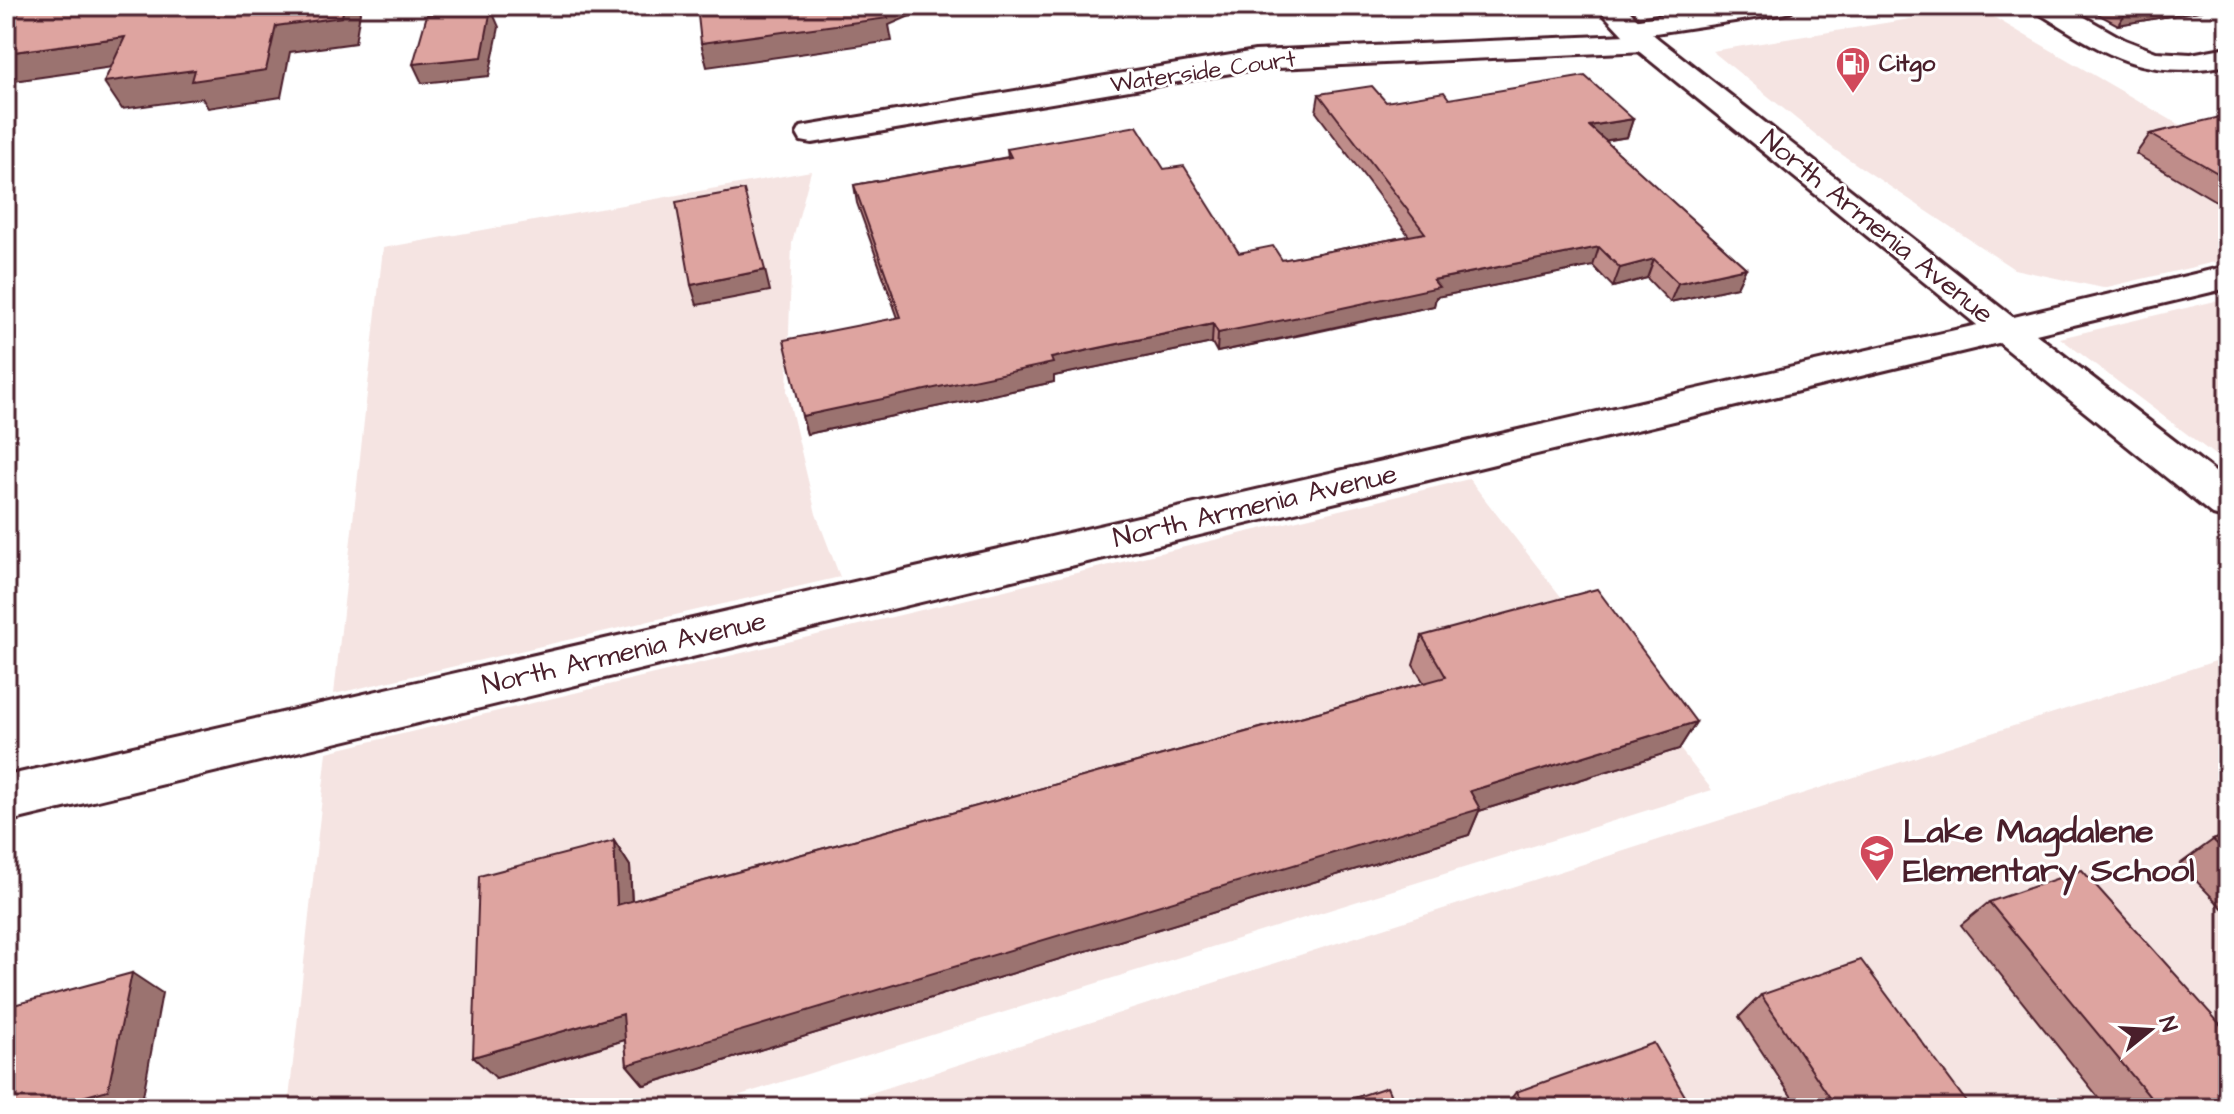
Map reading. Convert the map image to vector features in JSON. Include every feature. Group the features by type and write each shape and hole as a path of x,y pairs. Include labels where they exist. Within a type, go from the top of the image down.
{"main road":[{"name":"Waterside Court","path":"812,134 1255,60 1781,6"},
{"path":"2046,6 2116,47 2153,60 2190,63 2228,56"},
{"name":"North Armenia Avenue","path":"1624,21 2006,330"},
{"path":"2006,330 2228,277"},
{"path":"2006,330 2228,504"},
{"name":"North Armenia Avenue","path":"6,799 2006,330"}],"shaded area":[{"path":"1978,8 2228,153 2228,259 2103,288 2014,269 1835,150 1712,51"},
{"path":"811,171 792,243 787,392 816,514 840,577 334,694 383,248"},
{"path":"2228,298 2228,465 2060,338"},
{"path":"1469,479 1712,790 699,1108 288,1108 327,752"},
{"name":"Lake Magdalene Elementary School","path":"2228,657 2228,1108 824,1108"}],"building":[{"path":"6,6 344,6 342,17 276,26 266,70 192,81 195,70 104,82 125,37 6,53"},
{"path":"697,6 882,6 888,18 701,43"},
{"path":"491,9 482,57 413,64 427,15"},
{"path":"1585,76 1633,119 1589,126 1746,268 1678,283 1654,259 1620,268 1599,247 1433,280 1439,287 1319,313 1218,333 1213,324 1051,358 1053,363 802,416 784,340 901,317 854,185 1011,157 1007,149 1137,126 1164,169 1184,166 1239,253 1273,246 1282,260 1425,233 1319,94 1372,86 1386,102 1444,92 1449,99"},
{"path":"2224,116 2228,118 2228,179 2150,134"},
{"path":"744,190 765,270 691,285 676,202"},
{"path":"1597,589 1696,722 1470,791 1480,809 627,1065 623,1014 473,1057 479,876 614,841 617,905 1446,677 1422,636"},
{"path":"2228,835 2228,854 2213,840"},
{"path":"2082,870 2228,1033 2228,1108 2159,1108 1989,902"},
{"path":"1861,960 1971,1108 1837,1108 1761,995"},
{"path":"132,973 108,1090 41,1108 6,1108 6,1007"},
{"path":"1654,1043 1692,1108 1525,1108 1516,1092"},
{"path":"1387,1087 1396,1108 1324,1108"}],"place":[{"name":"Citgo","path":"1853,95"},
{"name":"Lake Magdalene Elementary School","path":"1877,883"}]}
